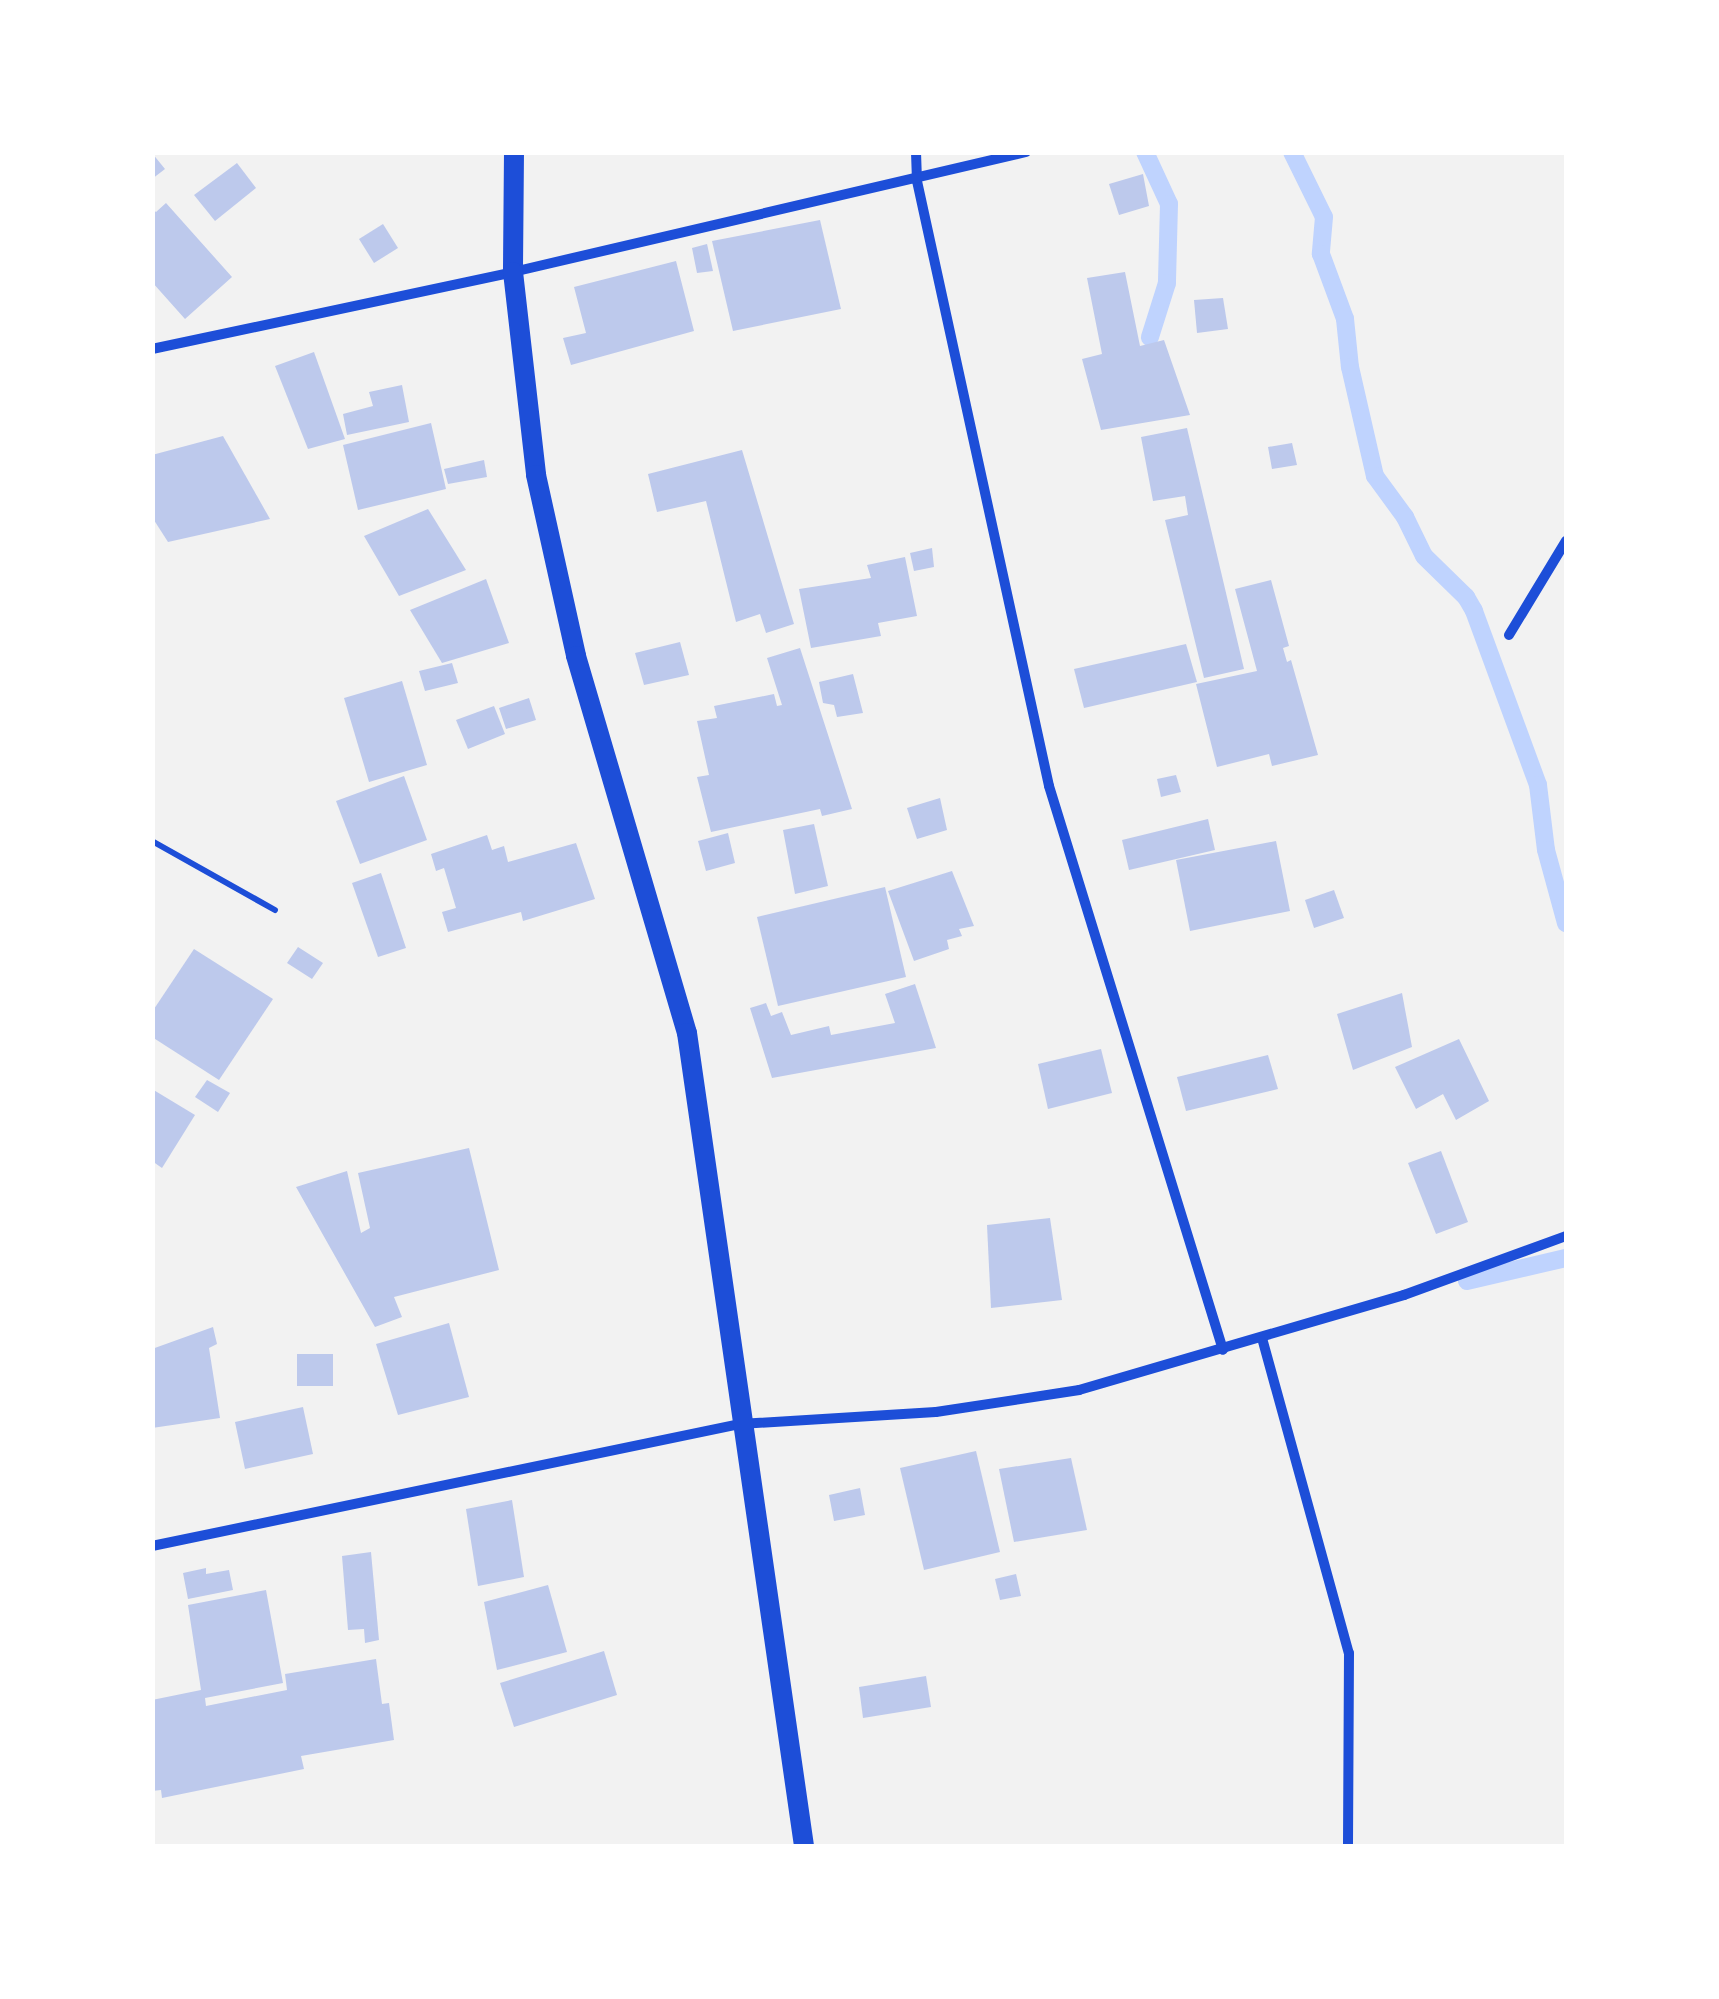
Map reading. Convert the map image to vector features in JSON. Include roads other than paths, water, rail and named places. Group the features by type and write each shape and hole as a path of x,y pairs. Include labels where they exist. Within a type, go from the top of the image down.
{"main road":[{"path":"514,152 513,272 536,475 576,656 687,1033 716,1215 740,1424 804,1846"}],"street":[{"path":"916,152 917,181 1049,786 1223,1350"},
{"path":"152,349 917,181 1026,152"},
{"path":"1510,635 1566,541"},
{"path":"152,1546 740,1424 1005,1405 1079,1390 1404,1295 1566,1236"},
{"path":"1262,1338 1349,1653 1348,1846"}],"waterway":[{"path":"1145,152 1169,204 1167,283 1150,337"},
{"path":"1292,152 1324,217 1321,254 1345,319 1350,367 1375,476 1405,517 1424,556 1466,597 1474,611 1538,785 1546,850 1566,923"},
{"path":"1467,1281 1566,1258"}]}
